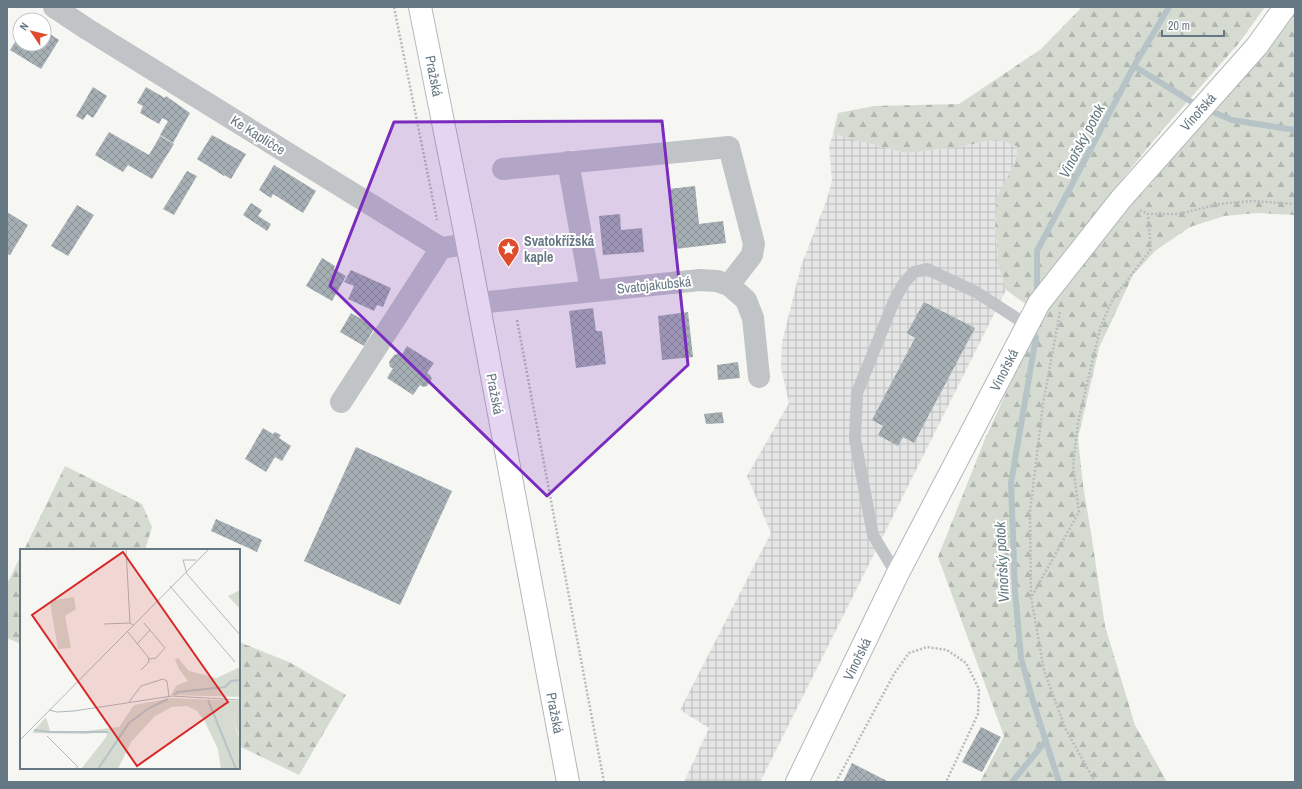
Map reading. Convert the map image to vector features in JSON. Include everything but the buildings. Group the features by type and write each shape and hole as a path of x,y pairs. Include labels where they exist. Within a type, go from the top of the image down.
{"street":[{"name":"Ke Kapličce","path":"54,7 94,34 441,248"},
{"name":"Pražská","path":"420,7 467,244 568,782"},
{"name":"Vinořská","path":"797,782 897,575 1038,304 1121,199 1257,46 1285,7"},
{"path":"503,169 729,147 754,244 752,255 729,285"},
{"path":"568,162 591,291"},
{"path":"342,402 441,248 467,244"},
{"name":"Svatojakubská","path":"478,303 700,280 717,281 729,285 746,300 753,318 759,377"}],"lane":[{"path":"897,575 873,535 855,439 857,393 900,289 914,272 927,269 976,292 1027,325"}],"path":[{"path":"394,7 441,248"},
{"path":"1121,199 1148,214 1179,214 1219,204 1252,201 1295,204"},
{"path":"1032,597 1079,512 1073,466 1078,422 1101,326 1112,299 1152,249 1148,214"},
{"path":"1060,276 1061,306 1043,404 1030,511 1032,597 1044,670 1066,728 1095,782"},
{"path":"514,299 516,318 604,782"},
{"path":"836,782 894,674 909,653 927,647 947,650 966,663 979,689 978,714 946,782"}],"highlighted area":[{"path":"662,121 688,365 547,496 330,286 394,122"}],"shaded area":[{"path":"833,134 906,153 958,147 998,139 1018,147 1014,165 997,197 995,227 999,267 1006,290 760,782 684,782 709,728 680,710 771,533 747,476 789,403 781,368 782,342 801,266 827,199 832,180 829,147"}],"green space":[{"path":"1082,7 1265,7 1239,43 1159,134 1103,203 1026,304 1006,290 997,261 998,253 995,227 997,196 1014,165 1018,147 998,139 958,147 906,153 833,134 838,113 874,106 959,104 1041,49"},
{"path":"1295,12 1295,215 1257,213 1224,216 1190,227 1155,251 1133,275 1099,348 1078,438 1083,485 1105,626 1135,725 1167,782 980,782 1004,736 938,557 985,439 1041,317 1137,198 1152,183 1173,155 1266,53"},
{"path":"65,466 142,504 152,527 145,549 24,549"},
{"path":"20,557 20,644 7,638 7,584"},
{"path":"240,642 289,662 346,695 299,775 240,746"}],"waterway":[{"name":"Vinořský potok","path":"1037,292 1037,251 1134,66 1169,7"},
{"path":"1134,66 1195,104"},
{"path":"1208,110 1232,120 1295,130"},
{"name":"Vinořský potok","path":"1036,337 1011,483 1015,591 1021,658 1059,782"},
{"path":"1012,782 1045,742"}],"place":[{"name":"Svatokřížská kaple","path":"508,268"}]}
